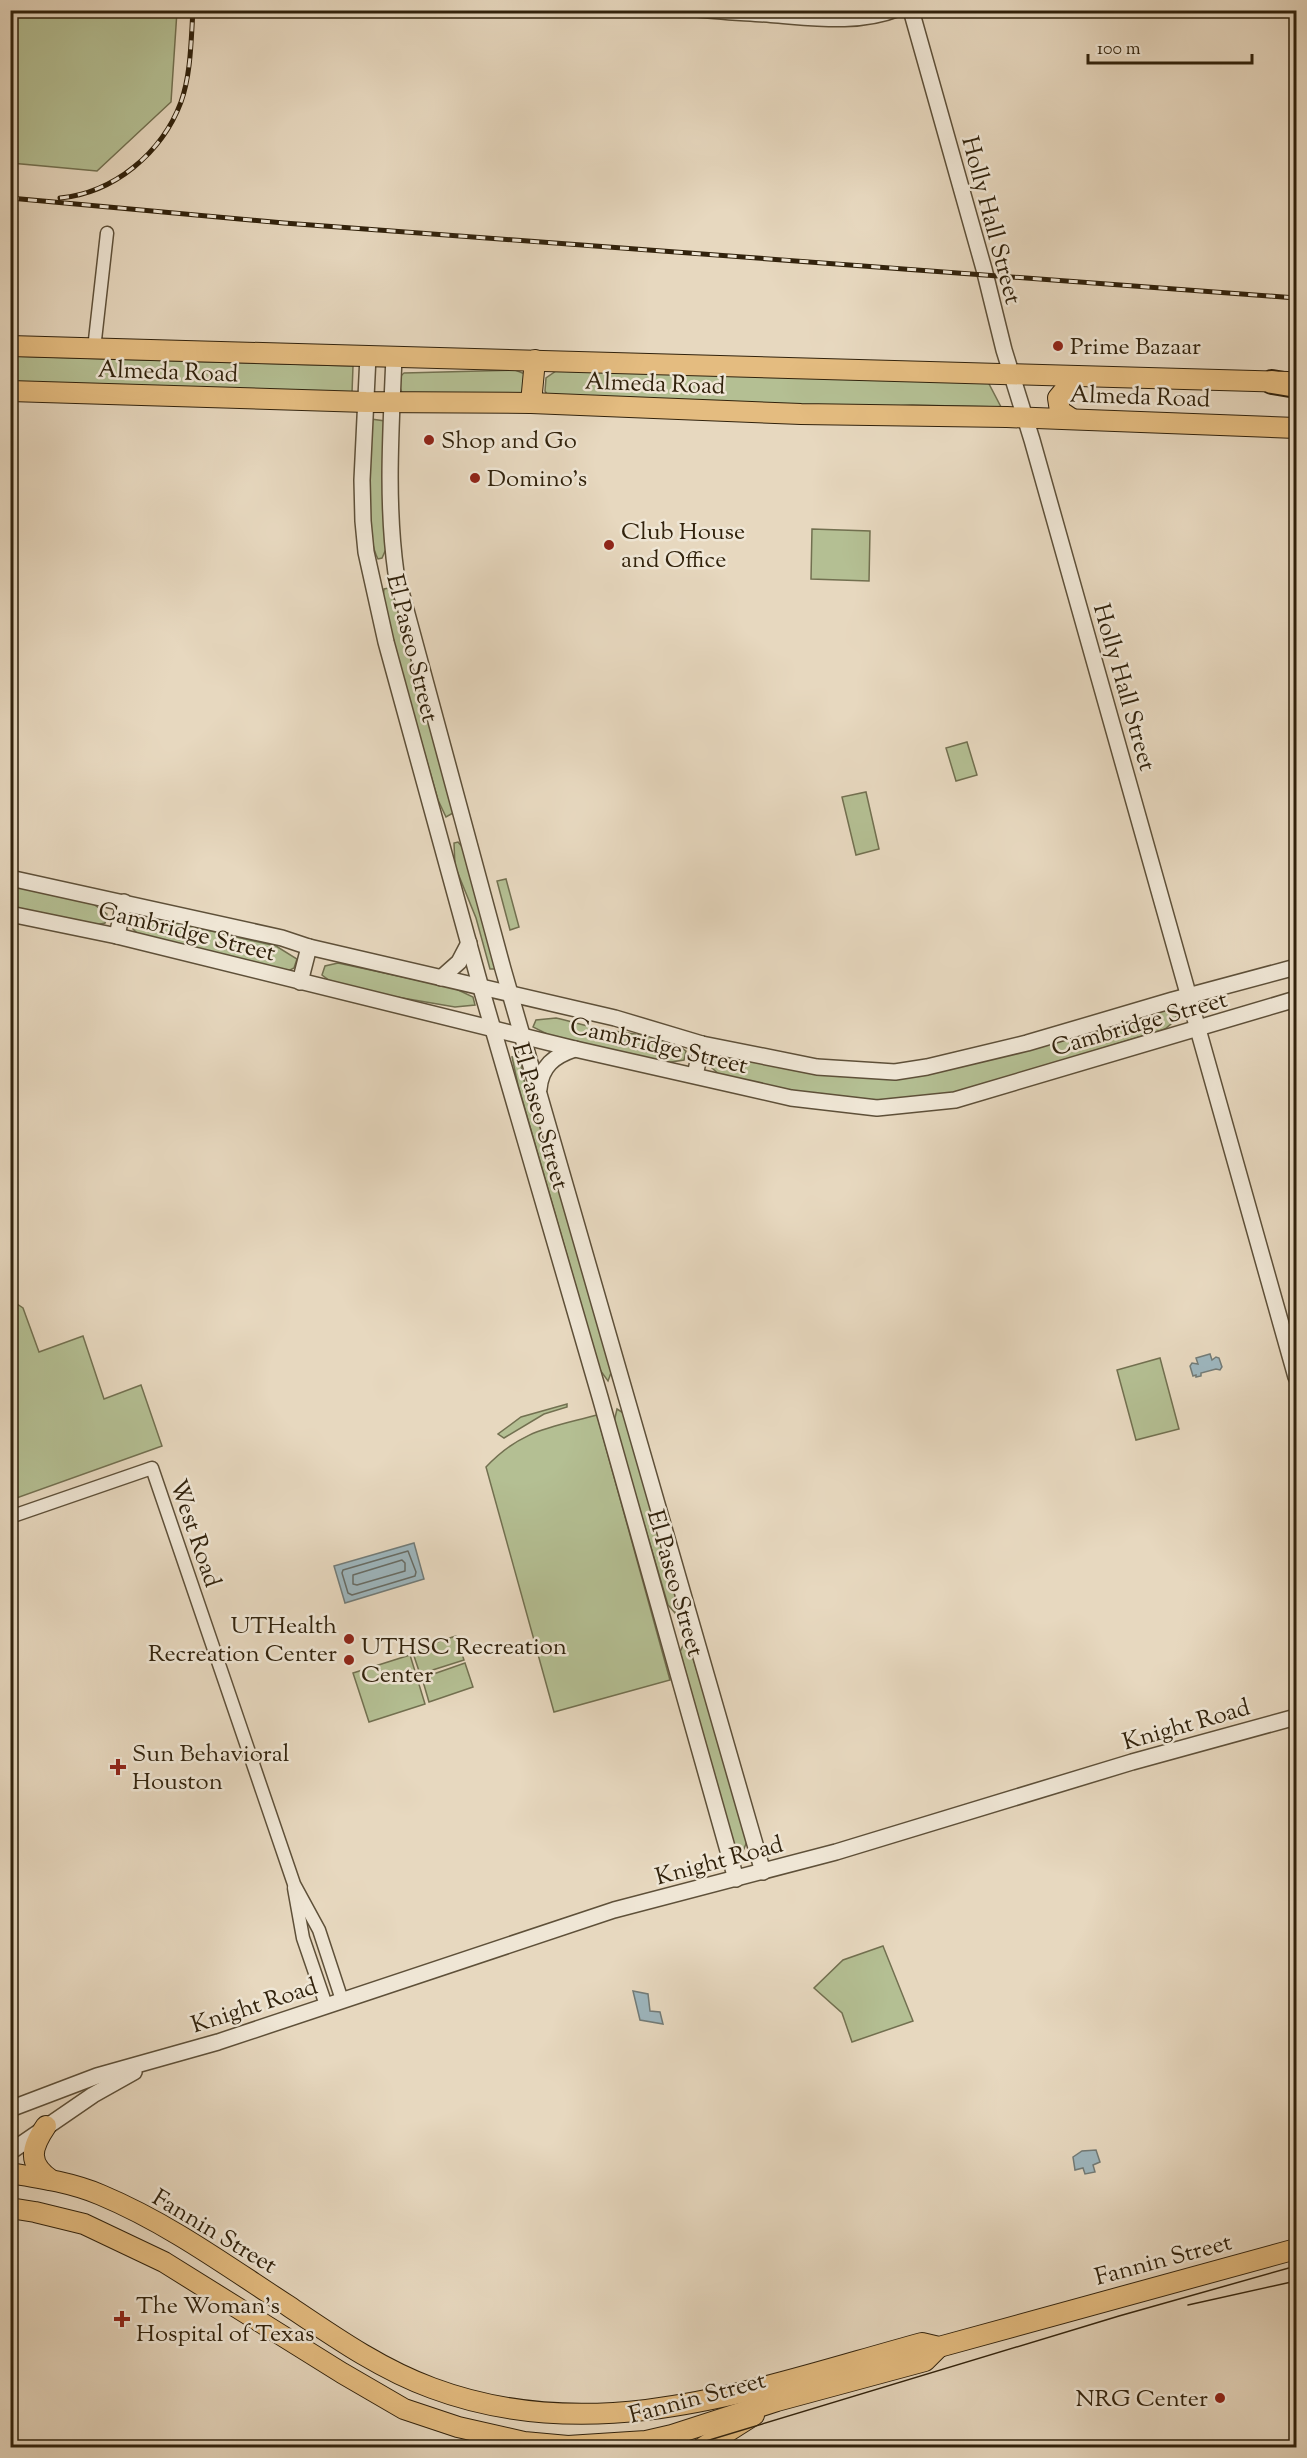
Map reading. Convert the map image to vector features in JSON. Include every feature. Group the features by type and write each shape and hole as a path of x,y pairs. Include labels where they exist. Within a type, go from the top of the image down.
{"highway":[{"path":"1272,381 1296,384"}],"main road":[{"name":"Almeda Road","path":"10,346 1272,381"},
{"path":"531,404 535,360"},
{"path":"1072,419 1060,411 1058,398 1076,376"},
{"name":"Almeda Road","path":"10,392 531,404 801,414 1072,419 1296,428"},
{"path":"46,2126 35,2141 35,2163 39,2171 51,2180"},
{"name":"Fannin Street","path":"10,2174 51,2180 100,2194 180,2235 334,2337 389,2369 429,2387 466,2400 514,2410 556,2415 600,2415 678,2406 731,2395 922,2343 939,2347 1296,2249"},
{"path":"84,2224 100,2194"},
{"name":"Fannin Street","path":"10,2208 84,2224 164,2262 404,2409 458,2427 528,2445 641,2444 777,2401 925,2361 939,2347"},
{"path":"641,2444 694,2411 731,2395"},
{"path":"702,2448 777,2401"}],"street":[{"path":"693,10 814,21 854,20 888,15 898,10"},
{"name":"Holly Hall Street","path":"911,10 1011,374 1190,996 1296,1377"},
{"path":"94,349 106,233"},
{"name":"El Paseo Street","path":"368,356 362,490 366,552 372,580 492,1028 666,1627 736,1879"},
{"name":"El Paseo Street","path":"394,357 390,493 391,535 396,573 510,994 763,1872"},
{"path":"372,580 396,573"},
{"path":"439,832 463,825"},
{"name":"Cambridge Street","path":"10,878 282,938 309,947 615,1018 702,1044 817,1067 895,1072 927,1067 1027,1043 1296,967"},
{"path":"117,936 124,902"},
{"name":"Cambridge Street","path":"10,914 117,936 575,1049 801,1099 877,1108 955,1100 1296,999"},
{"path":"441,978 459,962 469,943"},
{"path":"300,982 309,947"},
{"path":"695,1075 702,1044"},
{"path":"540,1098 540,1081 547,1065 552,1059 575,1049"},
{"path":"600,1397 626,1395"},
{"name":"West Road","path":"10,1517 152,1468 294,1884 303,1938 326,2005"},
{"path":"666,1627 691,1620"},
{"name":"Knight Road","path":"10,2109 97,2076 218,2042 614,1910 763,1872 1132,1762 1296,1717"},
{"name":"West Road","path":"294,1884 319,1930 342,2000"},
{"name":"Knight Road","path":"10,2152 93,2095 158,2059"}],"green space":[{"path":"10,11 177,11 171,102 97,171 11,163"},
{"path":"11,356 353,366 352,393 11,385"},
{"path":"515,370 525,374 524,393 402,393 400,385 404,373"},
{"path":"556,371 988,382 1001,407 912,405 853,409 548,396 545,391 546,378"},
{"path":"371,419 385,421 383,502 386,549 382,558 378,559 370,530 369,511"},
{"path":"812,529 870,531 869,581 811,579"},
{"path":"389,588 396,603 449,790 453,813 446,817 438,800 382,605 384,589"},
{"path":"967,742 977,775 956,781 946,748"},
{"path":"866,792 879,849 856,855 842,797"},
{"path":"458,842 464,849 497,969 490,969 476,918 455,866 454,843"},
{"path":"506,879 519,927 510,930 497,881"},
{"path":"10,883 92,903 107,914 105,923 96,925 11,909"},
{"path":"155,918 276,946 297,959 294,968 288,971 141,937 133,929 135,921"},
{"path":"338,963 454,988 473,997 475,1005 455,1007 338,987 322,975 325,966"},
{"path":"1165,1009 1174,1010 1177,1019 1165,1029 954,1094 886,1102 823,1099 721,1076 712,1068 714,1059 726,1054 939,1072"},
{"path":"556,1018 600,1029 668,1041 686,1051 684,1060 665,1063 549,1035 533,1027 536,1020"},
{"path":"519,1056 526,1089 548,1144 612,1370 608,1381 600,1370 518,1085 512,1057"},
{"path":"11,1300 23,1308 39,1352 83,1336 104,1399 141,1385 162,1446 11,1500"},
{"path":"1160,1358 1179,1429 1136,1440 1117,1370"},
{"path":"567,1404 567,1407 544,1414 504,1438 498,1434 521,1417"},
{"path":"617,1409 625,1414 677,1598 675,1613 668,1605 614,1422"},
{"path":"597,1415 670,1680 554,1712 486,1467 511,1445 524,1438 550,1427"},
{"path":"456,1636 464,1660 420,1674 412,1650"},
{"path":"684,1643 691,1651 748,1839 743,1851 734,1845 680,1652"},
{"path":"410,1655 425,1704 369,1722 353,1673"},
{"path":"465,1663 473,1687 429,1702 422,1678"},
{"path":"883,1946 913,2021 852,2042 842,2013 814,1988 843,1960"}],"water":[{"path":"1210,1354 1212,1360 1219,1358 1222,1367 1220,1370 1216,1369 1201,1373 1201,1376 1193,1376 1190,1366 1192,1363 1198,1364 1196,1358"},
{"path":"414,1543 424,1579 345,1603 334,1566"},
{"path":"633,1991 648,1994 650,2011 660,2012 663,2024 640,2020"},
{"path":"1096,2150 1100,2162 1093,2165 1095,2172 1085,2174 1083,2168 1075,2170 1073,2157 1082,2151"}],"tram line":[{"path":"683,2448 1119,2316 1296,2266"},
{"path":"1188,2305 1296,2281"}],"railway":[{"path":"60,198 80,195 117,179 134,167 162,138 173,121 187,80 193,10"},
{"path":"10,198 284,223 1296,298"}],"place":[{"name":"Prime Bazaar","path":"1058,346"},
{"name":"Shop and Go","path":"429,440"},
{"name":"Domino's","path":"475,478"},
{"name":"Club House and Office","path":"609,545"},
{"name":"UTHealth Recreation Center","path":"349,1639"},
{"name":"UTHSC Recreation Center","path":"349,1660"},
{"name":"Sun Behavioral Houston","path":"118,1767"},
{"name":"The Woman's Hospital of Texas","path":"122,2319"},
{"name":"NRG Center","path":"1220,2398"}]}
